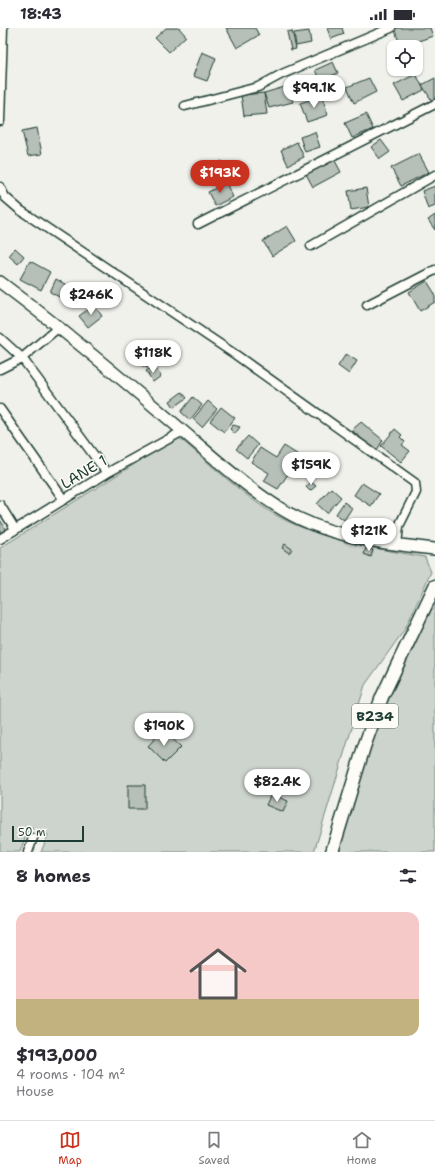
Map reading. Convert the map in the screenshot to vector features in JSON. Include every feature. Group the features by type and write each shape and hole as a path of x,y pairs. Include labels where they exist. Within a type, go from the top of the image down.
{"main road":[{"path":"0,282 59,328 258,493 292,516 316,526 337,532 397,545 435,549"},
{"name":"B234","path":"332,852 364,747 380,704 435,586"}],"street":[{"path":"185,106 258,87 282,74 391,28"},
{"path":"0,121 2,32"},
{"path":"198,224 435,104"},
{"path":"311,246 435,175"},
{"path":"0,187 5,197 20,210 236,355 415,483 416,492 401,521 397,545"},
{"path":"367,304 435,270"},
{"path":"0,369 22,358 59,328"},
{"path":"0,338 22,358 107,473"},
{"path":"0,408 3,420 64,500"},
{"name":"LANE 1","path":"0,539 107,473 183,431"},
{"path":"0,505 16,529"},
{"path":"28,852 33,838"}],"shaded area":[{"path":"178,437 245,494 273,514 304,528 338,540 372,548 425,557 431,572 405,629 365,685 314,852 41,852 48,835 29,827 20,852 0,852 0,548"},
{"path":"435,601 435,852 338,852 371,737"}],"building":[{"path":"166,28 179,28 186,36 169,52 155,38"},
{"path":"226,28 255,28 259,35 237,48"},
{"path":"327,28 342,28 344,34 331,39"},
{"path":"394,28 430,28 433,36 421,40 398,40"},
{"path":"292,31 296,49 291,50 287,32"},
{"path":"309,31 311,43 296,46 294,33"},
{"path":"202,52 216,58 207,81 193,76"},
{"path":"333,62 338,73 320,81 315,70"},
{"path":"412,76 417,76 424,90 403,101 394,85"},
{"path":"369,78 376,92 354,103 347,87"},
{"path":"435,78 435,99 432,101 422,85"},
{"path":"288,86 293,102 269,108 264,93"},
{"path":"264,93 267,114 244,116 241,95"},
{"path":"322,96 328,115 307,122 300,103"},
{"path":"366,114 373,129 352,138 345,123"},
{"path":"37,128 42,154 28,156 22,131"},
{"path":"315,132 320,147 305,152 300,137"},
{"path":"381,140 390,152 380,159 371,147"},
{"path":"297,142 304,157 288,165 281,150"},
{"path":"419,154 429,172 401,186 391,168"},
{"path":"334,159 341,172 313,187 306,174"},
{"path":"222,161 230,175 211,185 204,172"},
{"path":"226,183 233,197 215,206 208,192"},
{"path":"435,186 435,206 428,209 422,191"},
{"path":"366,188 369,207 351,210 348,191"},
{"path":"435,215 435,230 428,220"},
{"path":"287,226 296,241 272,256 263,241"},
{"path":"15,248 24,256 18,264 9,256"},
{"path":"30,261 50,272 41,290 20,279"},
{"path":"56,279 70,287 63,299 50,292"},
{"path":"427,281 435,294 435,302 420,311 409,292"},
{"path":"94,305 102,316 88,327 79,316"},
{"path":"139,350 152,360 147,368 134,361"},
{"path":"346,354 357,361 349,374 338,366"},
{"path":"154,366 161,376 153,382 146,371"},
{"path":"182,392 187,398 174,407 170,401"},
{"path":"193,397 202,405 190,420 181,412"},
{"path":"208,401 217,409 202,427 193,419"},
{"path":"221,407 235,418 224,432 210,421"},
{"path":"361,422 383,440 376,452 352,430"},
{"path":"233,425 240,427 235,434 230,429"},
{"path":"395,429 402,435 400,437 405,442 402,445 410,451 401,462 381,446"},
{"path":"248,436 258,445 247,458 236,449"},
{"path":"284,446 300,456 278,489 264,481 269,473 251,462 260,448 276,458"},
{"path":"311,482 316,486 310,491 306,487"},
{"path":"362,483 379,494 371,506 354,495"},
{"path":"331,488 341,497 327,513 317,504"},
{"path":"344,502 352,508 344,520 336,514"},
{"path":"0,520 6,529 0,533"},
{"path":"285,544 292,549 289,553 282,548"},
{"path":"366,548 373,550 371,557 364,554"},
{"path":"163,730 181,747 165,763 148,746"},
{"path":"128,785 145,785 145,809 128,809"},
{"path":"271,794 288,801 283,812 266,805"}]}
